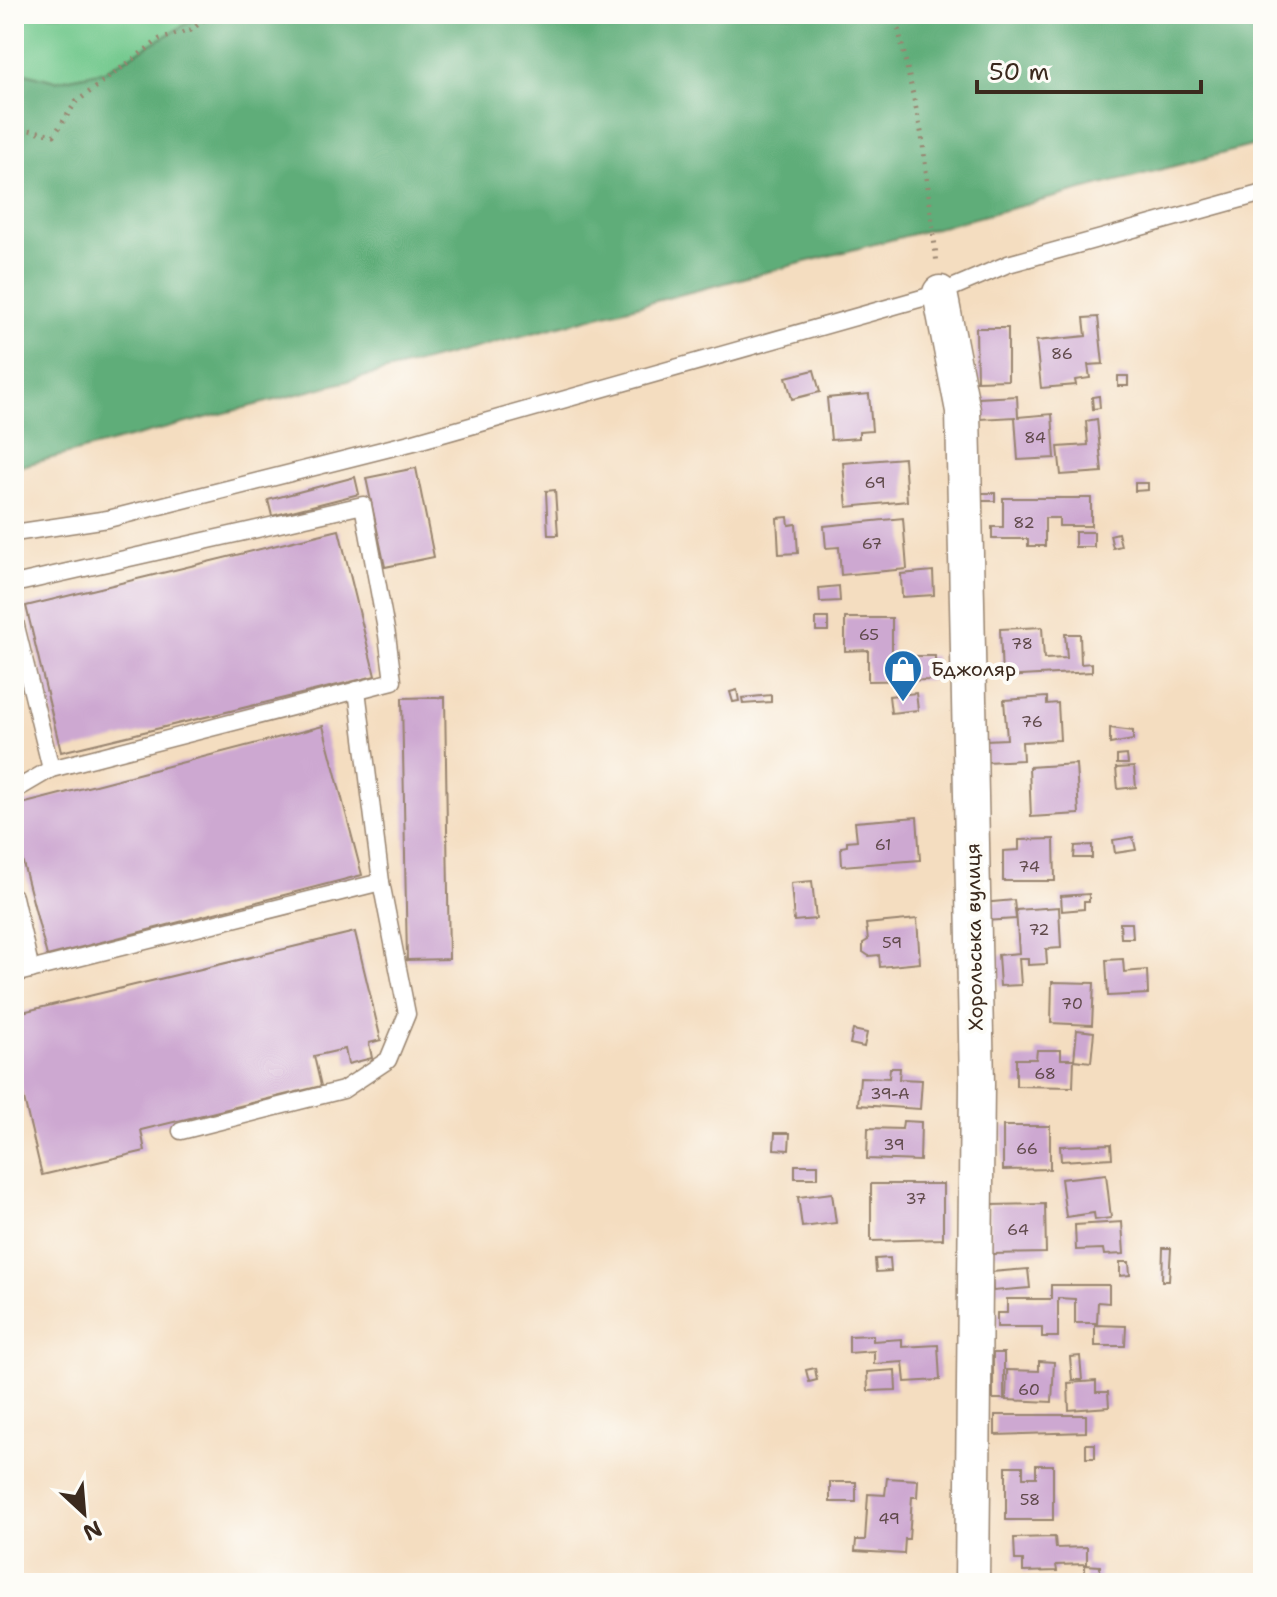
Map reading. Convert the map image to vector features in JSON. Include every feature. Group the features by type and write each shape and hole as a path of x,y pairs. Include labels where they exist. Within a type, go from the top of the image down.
{"street":[{"name":"Хорольська вулиця","path":"940,293 963,411 977,1084 972,1583"}],"lane":[{"path":"14,533 108,519 414,442 940,293 1008,264 1263,193"},
{"path":"14,584 363,505 393,681 51,769 17,789 14,794"},
{"path":"14,618 51,769"},
{"path":"181,1131 343,1090 388,1060 407,1014 381,882 357,690"},
{"path":"14,974 381,882"},
{"path":"14,897 31,970"}],"path":[{"path":"14,127 54,135 76,102 160,39 191,30 211,14"},
{"path":"893,14 922,136 940,293"}],"green space":[{"path":"14,14 204,14 104,71 55,81 14,70"},
{"path":"204,14 1263,14 1263,143 14,468 14,70 55,81 104,71"}],"building":[{"path":"1098,317 1103,364 1088,365 1090,378 1075,380 1076,385 1041,388 1036,341 1086,336 1084,318"},
{"path":"976,328 1008,328 1008,380 977,381"},
{"path":"814,370 820,392 792,399 786,377"},
{"path":"1118,376 1128,376 1128,386 1118,386"},
{"path":"869,394 872,431 859,432 859,438 831,440 827,398"},
{"path":"1017,396 1018,417 1052,414 1055,458 1018,460 1015,417 980,419 978,398"},
{"path":"1099,396 1100,408 1093,409 1092,397"},
{"path":"1097,419 1102,472 1061,475 1058,447 1088,445 1086,421"},
{"path":"904,458 907,501 847,507 843,463"},
{"path":"416,468 434,557 385,567 366,478"},
{"path":"355,477 359,494 272,516 268,500"},
{"path":"1135,483 1148,483 1148,490 1135,491"},
{"path":"555,490 558,535 548,535 546,491"},
{"path":"982,493 995,493 995,501 982,501"},
{"path":"1003,498 1091,498 1091,526 1059,526 1059,518 1045,518 1045,546 1028,546 1028,539 992,539 992,527 1003,527"},
{"path":"788,517 789,525 796,524 798,553 779,554 777,518"},
{"path":"903,518 907,569 841,575 839,547 826,548 824,526"},
{"path":"339,530 375,676 61,752 26,606"},
{"path":"1075,532 1094,532 1094,547 1075,547"},
{"path":"1118,533 1121,546 1113,548 1110,535"},
{"path":"933,571 934,595 902,597 901,574"},
{"path":"839,586 840,601 820,602 819,588"},
{"path":"816,618 828,618 828,631 816,631"},
{"path":"845,618 892,618 892,656 935,656 935,680 868,681 868,650 845,651"},
{"path":"1042,627 1044,659 1067,658 1065,634 1080,634 1081,664 1092,663 1092,672 1002,677 1000,629"},
{"path":"737,690 739,701 733,702 730,692"},
{"name":"Бджоляр","path":"916,693 918,710 891,713 889,696"},
{"path":"771,695 771,702 743,704 742,698"},
{"path":"445,697 449,959 407,960 402,698"},
{"path":"1047,697 1047,704 1058,703 1060,740 1022,742 1023,760 986,762 985,740 1007,739 1004,700"},
{"path":"323,726 362,875 47,956 14,828 14,806"},
{"path":"1110,728 1133,731 1133,740 1110,744"},
{"path":"1127,755 1128,764 1117,764 1117,756"},
{"path":"1076,764 1079,814 1031,817 1029,767"},
{"path":"1134,767 1136,787 1118,789 1116,768"},
{"path":"917,817 920,860 842,866 841,847 847,846 847,841 857,840 855,822"},
{"path":"1133,837 1136,850 1115,853 1113,840"},
{"path":"1054,839 1055,881 1003,881 1003,851 1019,850 1019,840"},
{"path":"1092,845 1092,858 1074,858 1075,846"},
{"path":"812,881 816,919 794,921 791,883"},
{"path":"1089,894 1089,902 1084,902 1084,909 1062,911 1061,896"},
{"path":"1014,900 1016,919 984,921 982,903"},
{"path":"1059,907 1061,948 1046,949 1047,964 1028,965 1028,958 1019,958 1021,985 1000,986 998,955 1019,953 1016,910"},
{"path":"917,919 920,963 880,967 879,955 869,956 863,952 863,943 868,940 866,924"},
{"path":"1120,923 1132,923 1133,938 1121,938"},
{"path":"355,932 381,1040 369,1043 372,1058 348,1064 345,1049 314,1056 321,1086 141,1130 145,1151 42,1175 14,1057 14,1014"},
{"path":"1123,959 1124,972 1147,970 1148,994 1108,996 1106,960"},
{"path":"1052,982 1094,983 1092,1025 1051,1023"},
{"path":"853,1030 867,1033 864,1047 850,1044"},
{"path":"1077,1030 1094,1032 1091,1062 1074,1060"},
{"path":"1037,1050 1061,1050 1061,1059 1074,1059 1073,1087 1016,1086 1016,1059 1036,1059"},
{"path":"890,1068 900,1068 899,1079 922,1080 920,1109 858,1105 860,1077 889,1078"},
{"path":"903,1121 921,1122 920,1161 867,1159 868,1128 902,1129"},
{"path":"1003,1126 1050,1126 1050,1169 1003,1170"},
{"path":"775,1133 790,1133 789,1150 774,1149"},
{"path":"1111,1144 1112,1158 1061,1161 1060,1146"},
{"path":"795,1165 818,1165 818,1178 795,1178"},
{"path":"1106,1174 1111,1218 1095,1220 1094,1213 1066,1217 1061,1179"},
{"path":"871,1184 943,1184 943,1239 871,1241"},
{"path":"832,1193 836,1223 802,1227 798,1197"},
{"path":"1045,1204 1046,1253 991,1254 990,1205"},
{"path":"1122,1222 1124,1254 1104,1255 1103,1249 1076,1250 1075,1225"},
{"path":"1163,1248 1171,1248 1169,1281 1162,1281"},
{"path":"890,1258 891,1271 876,1272 875,1259"},
{"path":"1120,1262 1129,1262 1130,1275 1120,1276"},
{"path":"1028,1269 1030,1288 993,1291 992,1272"},
{"path":"1051,1285 1109,1285 1109,1303 1098,1302 1097,1323 1075,1323 1075,1299 1058,1298 1058,1337 1042,1337 1042,1327 997,1327 997,1313 1007,1313 1007,1299 1051,1299"},
{"path":"1095,1325 1126,1326 1125,1346 1095,1346"},
{"path":"873,1335 873,1341 902,1339 902,1347 938,1345 940,1380 905,1382 903,1362 874,1364 874,1351 849,1353 849,1336"},
{"path":"993,1353 1004,1353 1004,1399 993,1399"},
{"path":"1080,1356 1082,1380 1072,1380 1070,1357"},
{"path":"1039,1361 1054,1362 1052,1402 1006,1400 1007,1370 1039,1371"},
{"path":"815,1368 817,1380 809,1382 806,1370"},
{"path":"895,1370 896,1390 868,1391 867,1372"},
{"path":"1096,1381 1096,1392 1108,1392 1109,1407 1069,1410 1068,1383"},
{"path":"995,1415 1086,1415 1086,1432 995,1435"},
{"path":"1086,1444 1095,1444 1095,1458 1086,1458"},
{"path":"1036,1465 1053,1465 1053,1520 1006,1520 1006,1466 1023,1466 1023,1477 1036,1477"},
{"path":"887,1478 918,1480 917,1497 912,1497 909,1539 905,1539 904,1554 855,1551 856,1540 865,1540 868,1494 885,1495"},
{"path":"830,1482 856,1482 856,1502 830,1502"},
{"path":"1055,1537 1056,1548 1087,1547 1087,1564 1056,1565 1057,1571 1023,1572 1023,1560 1015,1560 1014,1538"},
{"path":"1085,1565 1100,1566 1100,1583 1085,1583"}],"place":[{"name":"Бджоляр","path":"903,703"}]}
